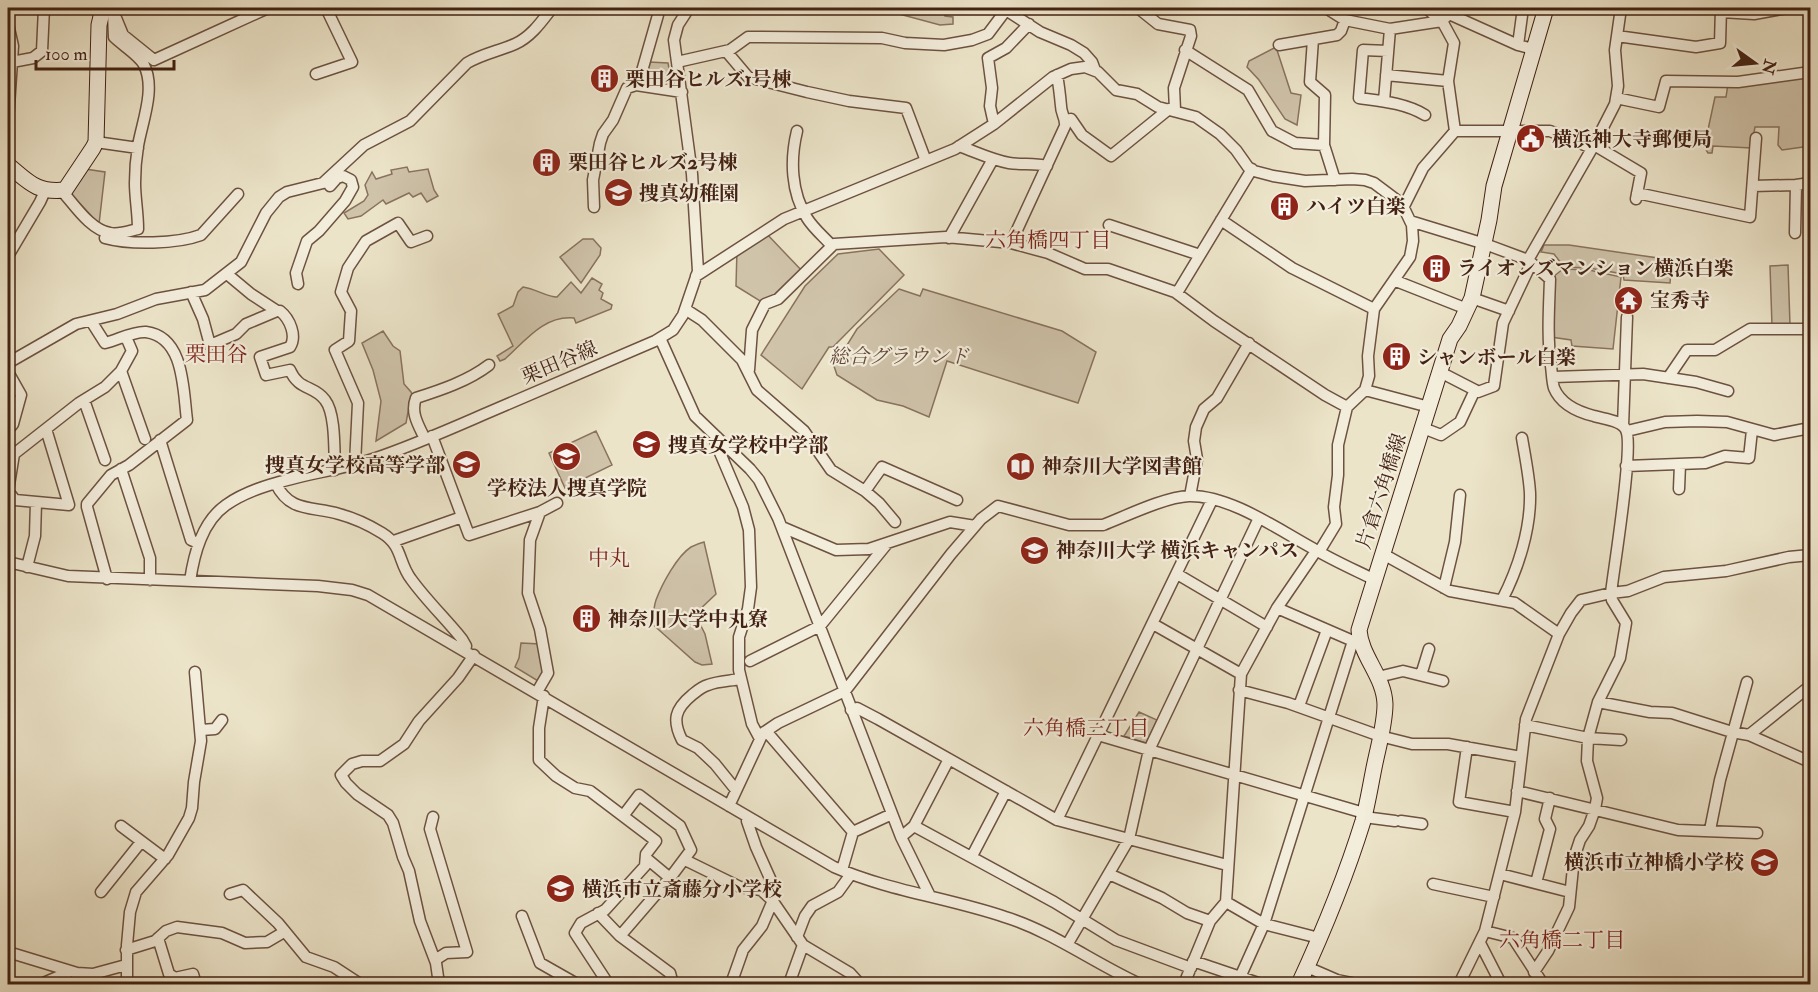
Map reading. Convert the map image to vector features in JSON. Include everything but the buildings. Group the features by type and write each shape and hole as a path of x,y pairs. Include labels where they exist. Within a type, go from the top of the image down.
{"street":[{"path":"12,62 33,58 42,51 44,8"},
{"path":"109,9 123,35 154,60 268,8"},
{"path":"316,74 352,62 326,8"},
{"path":"8,363 76,324 117,314 156,299 205,290 227,274 246,254 266,213 279,197 287,192 323,183 364,145 398,128 419,114 467,63 476,57 517,43 527,37 552,8"},
{"name":"栗田谷線","path":"190,581 198,543 215,516 226,505 246,494 355,464 429,438 660,338 673,330 685,309 698,271 692,174 676,62 675,33 689,8"},
{"path":"1066,120 1071,119 1082,135 1111,156 1172,110 1174,88 1191,36 1190,30 1158,24 1138,8"},
{"path":"1326,8 1345,20 1390,29 1449,14"},
{"path":"1426,8 1449,14 1525,47 1523,8"},
{"name":"片倉六角橋線","path":"1357,639 1450,339 1470,303 1485,244 1494,186 1510,130 1525,47 1546,8"},
{"path":"1440,372 1478,392 1494,386 1503,323 1529,268 1528,260 1593,147 1616,98 1618,86 1615,50 1620,8"},
{"path":"1617,36 1696,47 1720,44 1721,10 1754,14 1787,8"},
{"path":"8,165 40,190 65,190 96,142 99,25 109,9"},
{"path":"54,191 96,228 110,233 138,229 135,185 138,148 148,96 146,69 143,62 114,37 109,9"},
{"path":"638,85 660,10"},
{"path":"676,62 726,51 748,37 882,39 944,45 972,40 988,34 1006,10 1040,32 1084,53 1092,62 1095,70 1116,90 1137,94 1158,106 1196,117 1220,134 1252,170 1305,181 1365,180 1374,183 1404,206 1410,221 1413,241 1410,257 1396,281 1374,309 1368,356 1369,376 1365,390 1347,407 1338,445 1338,475 1334,507 1336,524 1277,608 1240,674 1226,902 1210,921 1184,984"},
{"path":"1449,14 1454,43 1448,81 1455,131"},
{"path":"1279,45 1337,35 1341,32 1345,20"},
{"path":"8,24 13,46 8,121"},
{"path":"994,124 990,106 992,88 988,58 1006,48 1029,24"},
{"path":"1384,101 1390,29"},
{"path":"1313,39 1310,82 1325,95 1324,145 1335,180"},
{"path":"1185,50 1248,90 1272,131 1295,143 1324,145"},
{"path":"1388,51 1363,50 1359,98 1384,101 1417,110 1425,115"},
{"path":"726,51 748,78 807,93 906,108 926,161"},
{"path":"696,276 761,233 803,210 959,146 994,124 1038,87 1057,75 1071,69 1085,67 1095,70"},
{"path":"1616,98 1659,107 1666,81 1738,82 1810,72"},
{"path":"1011,243 1066,120 1060,107 1062,98 1057,75"},
{"path":"1386,75 1448,81"},
{"path":"594,207 593,180 603,134 613,120 627,88 638,85 682,92"},
{"path":"797,131 793,184 808,220 832,246"},
{"path":"1404,206 1423,168 1455,131 1550,131 1593,147 1641,173 1636,196 1750,217 1756,138"},
{"path":"96,142 138,148"},
{"path":"959,146 1012,164 1032,163 1047,166"},
{"path":"950,238 993,159"},
{"path":"1177,293 1252,170"},
{"path":"298,284 296,273 307,241 319,231 345,201 353,187 351,180 343,176 337,178 328,188 321,189 316,185"},
{"path":"1753,186 1810,183"},
{"path":"1795,233 1796,185"},
{"path":"54,191 94,235 113,240 141,242 179,241 201,234 238,194"},
{"path":"8,256 40,202 54,191"},
{"path":"1221,220 1292,268 1374,309"},
{"path":"1410,221 1528,260 1550,279 1547,336 1554,388 1565,403 1573,409 1625,428 1665,422 1697,421 1727,422 1774,435 1810,428"},
{"path":"355,464 358,403 335,350 349,340 351,311 341,292 348,268 366,241 398,223 411,242 427,236"},
{"path":"1109,225 1200,255"},
{"path":"749,370 752,330 765,304 778,299 832,246 856,242 950,238 1011,243 1048,254 1085,269 1108,268 1157,284 1177,293 1214,321 1325,395 1347,407"},
{"path":"227,274 251,294 280,311 287,318 294,336 290,347 260,357 266,375 290,370 295,381 324,398 331,410 335,470"},
{"path":"1396,281 1470,303 1509,311"},
{"path":"191,292 210,345 236,334 246,324 277,310"},
{"path":"685,309 702,320 742,360 757,390 804,430 831,470 865,491 879,503 894,522"},
{"path":"1534,972 1548,951 1569,907 1574,858 1595,809 1597,798 1587,760 1588,738 1598,702 1620,658 1626,623 1612,600 1611,593 1626,466 1624,375 1627,317"},
{"path":"91,321 105,343 126,336 144,332 165,340 179,363 187,420 111,475 79,505 15,500 8,491 11,451 105,387 121,371 132,351 126,336"},
{"path":"1668,378 1687,350 1715,350 1750,329 1810,329"},
{"path":"660,338 695,416 746,464 759,480 782,527 901,837 930,896"},
{"path":"1190,496 1197,459 1194,441 1197,427 1204,409 1217,398 1249,343"},
{"path":"489,365 469,378 416,398 414,405 414,415 429,438 469,535 540,512 557,503"},
{"path":"121,371 145,439"},
{"path":"8,372 21,395 13,424 8,430"},
{"path":"1553,377 1643,374 1696,382 1728,391"},
{"path":"1365,390 1429,407"},
{"path":"1423,428 1441,435 1460,422 1475,390"},
{"path":"84,400 105,460"},
{"path":"46,429 79,505 107,579"},
{"path":"1626,466 1705,464 1725,456 1749,458 1752,430"},
{"path":"716,437 715,441 744,507 749,530 751,587 748,609 739,637 745,663 740,679 752,724 853,832"},
{"path":"1502,600 1514,577 1528,518 1530,494 1522,438"},
{"path":"160,440 191,540 198,543"},
{"path":"1679,489 1680,464"},
{"path":"865,491 882,467 957,500"},
{"path":"121,469 150,558 150,580"},
{"path":"276,484 282,494 295,504 305,508 338,513 364,523 394,541 410,578 462,639 469,652 458,678 419,722 404,744 380,761 362,761 352,764 341,775 351,788 388,815 393,823 409,871 420,921 435,960 439,984"},
{"path":"1444,588 1455,542 1460,495"},
{"path":"729,806 763,735 778,723 845,691 945,561 975,526 998,506 1059,523 1091,526 1102,525 1173,499 1190,496 1212,500 1246,510 1317,551 1375,580"},
{"path":"1057,820 1212,500"},
{"path":"27,567 35,536 36,502"},
{"path":"540,512 530,540 528,593 540,630 548,673 540,694 539,760 556,776 575,788 590,791 656,841 646,854 645,866 605,910 581,923 575,933 607,982 605,984"},
{"path":"394,541 462,517"},
{"path":"1067,945 1129,839 1149,750 1259,518"},
{"path":"782,527 836,550 869,549 942,523 975,526"},
{"path":"745,663 820,626 886,544"},
{"path":"1383,554 1444,588 1515,603 1559,634"},
{"path":"1459,984 1485,932 1500,874 1515,812 1525,725 1559,634 1581,600 1628,591 1664,578 1726,571 1789,557 1810,555"},
{"path":"8,561 68,576 318,586 352,590 375,598 729,806 847,872 892,888 930,896 1030,926 1138,984"},
{"path":"1177,574 1267,627"},
{"path":"1277,608 1327,630 1357,639 1378,677 1385,702 1364,815 1319,938 1299,984"},
{"path":"1153,624 1240,674"},
{"path":"1299,706 1327,630"},
{"path":"1239,981 1264,924 1357,639"},
{"path":"1421,675 1429,649"},
{"path":"1378,677 1403,671 1443,681"},
{"path":"127,984 126,950 130,912 136,892 165,859 189,818 201,741 195,672"},
{"path":"736,790 715,764 698,748 682,740 677,729 677,712 680,706 708,684 740,679"},
{"path":"1710,830 1732,732 1747,682"},
{"path":"1749,735 1810,686"},
{"path":"1239,690 1299,706 1412,744 1467,747 1521,757"},
{"path":"1598,702 1650,712 1672,713 1749,735 1810,762"},
{"path":"851,710 857,708 1057,820 1227,865"},
{"path":"201,730 215,729 222,720"},
{"path":"1525,725 1588,738 1621,740"},
{"path":"1098,735 1364,815 1428,824"},
{"path":"1467,747 1459,802 1515,812"},
{"path":"901,837 914,826 949,759"},
{"path":"972,856 1006,791"},
{"path":"1517,791 1678,830 1757,833"},
{"path":"620,936 686,860 691,850 680,826 639,795 623,816"},
{"path":"1536,883 1550,829 1545,819 1550,798"},
{"path":"853,832 892,814"},
{"path":"433,817 430,829 466,952 446,953 435,960"},
{"path":"731,984 743,950 762,926 774,898 773,885 756,847 747,821 748,817"},
{"path":"121,826 165,859"},
{"path":"914,826 1082,918 1116,940 1239,981 1261,984"},
{"path":"789,984 805,916 812,906 838,892 847,872 853,832"},
{"path":"101,892 141,842"},
{"path":"646,858 670,878"},
{"path":"686,860 740,887 761,890 772,900 800,941 850,973 860,984"},
{"path":"1109,874 1162,898 1186,913 1210,921"},
{"path":"1500,874 1570,892"},
{"path":"1433,884 1494,897"},
{"path":"230,894 243,890 278,923 306,957 334,967 360,984"},
{"path":"1226,902 1264,924 1319,938"},
{"path":"598,913 620,936 670,973 673,984"},
{"path":"522,916 540,963 577,984"},
{"path":"126,950 155,941 166,931 177,927 222,933 245,944 267,942 284,932"},
{"path":"1485,932 1513,938 1543,984"},
{"path":"158,938 169,974 175,978 192,974 196,984"},
{"path":"1480,943 1501,984"},
{"path":"8,952 69,972 93,974 126,965"},
{"path":"1307,967 1337,981 1357,984"},
{"path":"41,984 69,972"}],"green space":[{"path":"830,8 945,8 945,16 953,17 953,24 940,25 888,11"},
{"path":"1276,47 1291,93 1301,95 1297,125 1285,119 1259,80 1247,67 1249,61"},
{"path":"649,62 668,63 672,85 646,81 644,78"},
{"path":"1810,74 1810,146 1782,150 1778,145 1779,127 1755,127 1751,148 1713,146 1712,153 1708,153 1703,145 1691,147 1685,145 1689,137 1706,139 1715,97 1726,97 1728,84"},
{"path":"407,167 409,172 428,169 438,196 427,202 421,193 413,197 409,193 386,204 383,200 361,216 348,219 344,213 364,201 368,195 365,185 372,172 376,179 392,174 391,170"},
{"path":"85,169 105,172 99,224 69,192"},
{"path":"764,231 804,273 765,304 736,286 737,249"},
{"path":"583,239 593,239 601,248 600,255 581,283 560,257"},
{"path":"1544,245 1569,245 1658,258 1657,270 1671,271 1670,283 1624,280 1623,274 1589,268 1564,267 1554,254 1541,252"},
{"path":"879,249 904,275 833,347 829,347 802,389 761,355 805,286 838,254"},
{"path":"1788,265 1790,325 1772,326 1770,266"},
{"path":"1563,269 1589,270 1621,277 1613,349 1572,346 1571,340 1551,337 1553,277"},
{"path":"592,278 602,284 599,290 603,293 601,299 612,305 611,309 576,323 574,318 563,318 544,325 500,361 497,356 513,346 498,314 513,306 518,292 523,287 557,297 571,282 581,293"},
{"name":"総合グラウンド","path":"899,289 920,296 923,289 1062,331 1096,352 1078,403 947,361 929,417 903,406 877,400 837,375 834,366 857,329"},
{"path":"383,331 393,346 400,351 404,384 413,397 410,401 406,423 376,441 381,401 373,370 362,343"},
{"path":"596,431 612,465 565,488 549,453"},
{"path":"704,542 716,594 695,614 705,634 712,664 702,665 695,662 650,622 659,593 675,564 691,547"},
{"path":"521,643 540,644 545,671 538,681 515,667"},
{"path":"1139,712 1157,720 1146,743 1124,736"}],"place":[{"name":"栗田谷ヒルズ1号棟","path":"604,79"},
{"name":"横浜神大寺郵便局","path":"1531,139"},
{"name":"栗田谷ヒルズ2号棟","path":"547,162"},
{"name":"捜真幼稚園","path":"618,193"},
{"name":"ハイツ白楽","path":"1285,206"},
{"name":"ライオンズマンション横浜白楽","path":"1436,268"},
{"name":"宝秀寺","path":"1629,300"},
{"name":"シャンボール白楽","path":"1396,357"},
{"name":"捜真女学校中学部","path":"647,445"},
{"name":"学校法人捜真学院","path":"567,457"},
{"name":"捜真女学校高等学部","path":"466,465"},
{"name":"神奈川大学図書館","path":"1021,466"},
{"name":"神奈川大学 横浜キャンパス","path":"1035,550"},
{"name":"神奈川大学中丸寮","path":"587,619"},
{"name":"横浜市立神橋小学校","path":"1765,862"},
{"name":"横浜市立斎藤分小学校","path":"561,889"}],"district":[{"name":"六角橋四丁目","path":"1048,240"},
{"name":"栗田谷","path":"216,354"},
{"name":"中丸","path":"609,558"},
{"name":"六角橋三丁目","path":"1086,728"},
{"name":"六角橋二丁目","path":"1562,940"}]}
